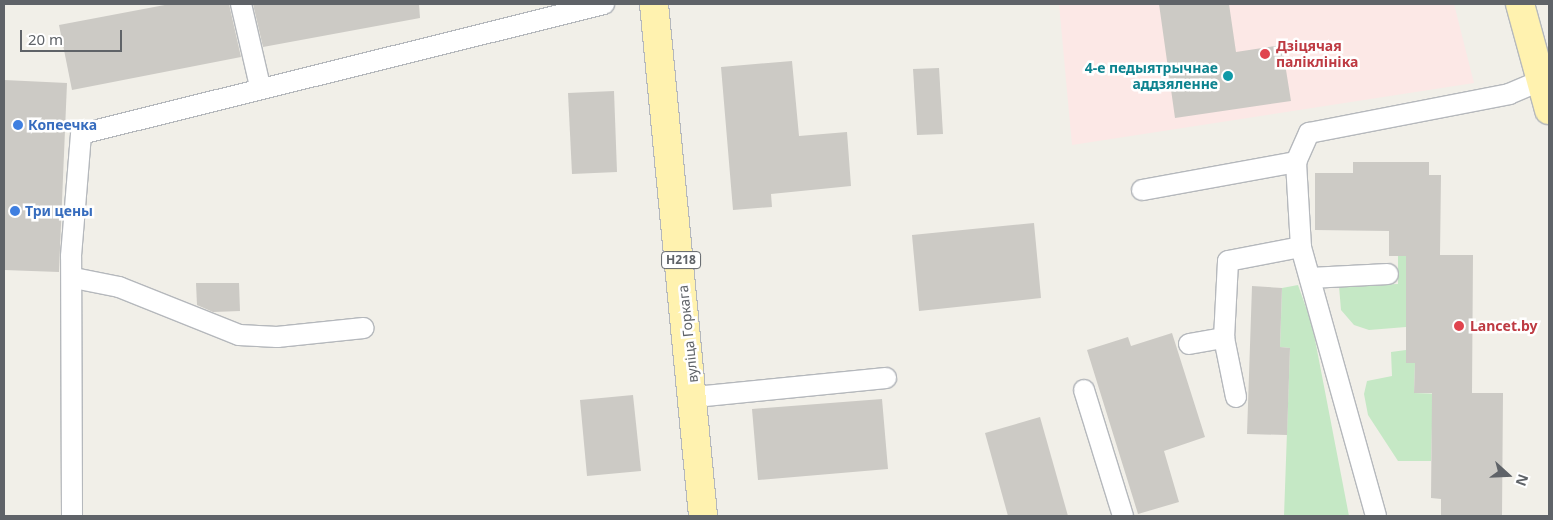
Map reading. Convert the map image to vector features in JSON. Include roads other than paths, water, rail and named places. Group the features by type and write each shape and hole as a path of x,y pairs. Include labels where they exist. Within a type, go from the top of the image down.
{"main road":[{"name":"вуліца Горкага","path":"654,4 695,397 704,516"},
{"path":"1520,4 1549,110"}],"lane":[{"path":"240,4 260,86"},
{"path":"72,516 69,375 74,278 71,256 81,134 260,86 604,4"},
{"path":"1376,516 1301,247 1296,162 1309,133 1509,94 1540,81"},
{"path":"1142,190 1296,162"},
{"path":"1236,397 1224,338 1228,262 1301,247"},
{"path":"1310,278 1388,274"},
{"path":"74,278 119,287 239,335 277,337 364,328"},
{"path":"1189,344 1224,338"},
{"path":"695,397 886,378"},
{"path":"1084,390 1123,516"}],"place":[{"name":"Дзіцячая паліклініка","path":"1265,54"},
{"name":"4-е педыятрычнае аддзяленне","path":"1228,76"},
{"name":"Копеечка","path":"18,125"},
{"name":"Три цены","path":"15,211"},
{"name":"Lancet.by","path":"1459,326"}]}
